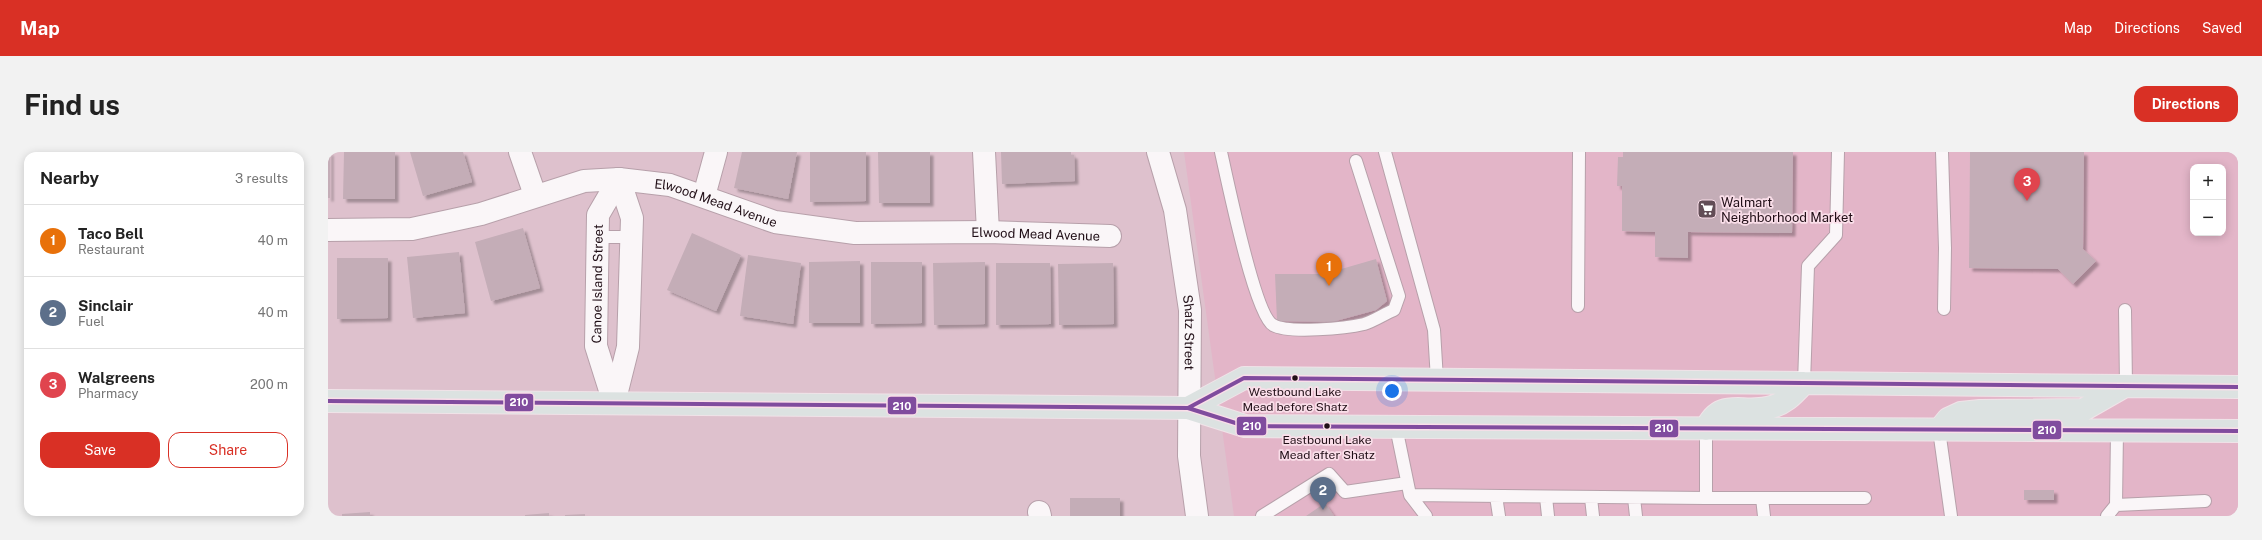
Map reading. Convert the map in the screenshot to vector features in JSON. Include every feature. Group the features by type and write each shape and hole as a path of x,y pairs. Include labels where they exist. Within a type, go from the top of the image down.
{"main road":[{"path":"1188,408 1244,378 2238,387"},
{"path":"1706,428 1716,412 1724,409 1767,408 1787,401 1804,383"},
{"path":"1939,430 1948,419 1961,413 1980,411 2083,410 2126,386"},
{"path":"328,401 1188,408 1245,426 2238,431"}],"street":[{"path":"520,152 535,195"},
{"path":"704,196 716,152"},
{"path":"984,152 988,232"},
{"name":"Shatz Street","path":"1158,152 1175,210 1190,310 1188,408 1189,456 1196,516"},
{"path":"614,403 628,347 632,218 619,179"},
{"name":"Elwood Mead Avenue","path":"328,230 412,229 481,214 535,195 584,181 619,179 670,185 775,222 855,233 988,232 1110,236"},
{"name":"Canoe Island Street","path":"614,403 596,346 598,215 619,179"}],"lane":[{"path":"1221,152 1252,277 1265,315 1273,325 1288,328 1328,329 1365,324 1394,310 1397,303 1399,296 1356,161"},
{"path":"1385,152 1434,330 1437,380"},
{"path":"1578,306 1579,152"},
{"path":"1804,383 1808,266 1836,234 1838,152"},
{"path":"1942,152 1945,248 1944,309"},
{"path":"598,237 631,237"},
{"path":"2125,310 2126,386"},
{"path":"1396,427 1410,495 1423,515"},
{"path":"1706,428 1706,498"},
{"path":"1939,430 1951,516"},
{"path":"2107,516 2116,505 2117,431"},
{"path":"1262,516 1329,474 1345,492 1407,483"},
{"path":"1410,495 1591,498 1865,498"},
{"path":"1496,496 1498,516"},
{"path":"1546,497 1548,516"},
{"path":"1591,498 1593,516"},
{"path":"1634,498 1636,516"},
{"path":"1762,498 1764,516"},
{"path":"2116,505 2205,501"}],"shaded area":[{"path":"1184,152 2238,152 2238,516 1234,516"}],"building":[{"path":"328,152 330,152 330,198 328,198"},
{"path":"344,152 395,152 395,199 343,199"},
{"path":"410,152 463,152 472,182 423,196"},
{"path":"742,152 797,152 788,199 734,188"},
{"path":"810,152 866,152 866,201 810,202"},
{"path":"878,152 930,152 930,203 879,203"},
{"path":"1001,152 1071,152 1071,155 1074,155 1075,181 1002,184"},
{"name":"Walmart Neighborhood Market","path":"1623,152 1793,152 1792,233 1688,232 1688,258 1655,257 1655,232 1622,231 1622,186 1617,186 1618,157 1623,157"},
{"path":"1970,152 2084,152 2083,249 2096,261 2073,284 2058,269 1969,268"},
{"path":"523,228 540,288 491,301 475,242"},
{"path":"692,233 741,255 716,311 667,290"},
{"path":"459,252 465,313 413,318 407,257"},
{"path":"748,255 801,263 793,324 740,316"},
{"path":"337,258 388,258 388,318 337,319"},
{"path":"1376,259 1387,301 1376,310 1332,322 1277,321 1275,274 1324,274"},
{"path":"860,261 860,323 809,323 809,262"},
{"path":"871,262 922,262 922,323 871,324"},
{"path":"985,262 985,324 934,325 933,263"},
{"path":"996,263 1050,263 1051,324 996,325"},
{"path":"1113,263 1114,324 1059,325 1058,264"},
{"path":"2024,490 2054,490 2054,500 2024,500"},
{"path":"1070,498 1120,498 1120,516 1070,516"},
{"path":"1325,503 1334,516 1306,516"},
{"path":"370,512 370,516 342,516 342,514"},
{"path":"549,513 549,516 525,516 525,515"},
{"path":"585,514 585,516 565,516 565,515"}],"transit line":[{"name":"210","path":"1188,408 1244,378 2238,387"},
{"name":"210","path":"328,401 1188,408 1245,426 2238,431"}],"place":[{"name":"Walgreens","path":"2027,201"},
{"name":"Walmart Neighborhood Market","path":"1707,209"},
{"name":"Taco Bell","path":"1329,286"},
{"name":"Westbound Lake Mead before Shatz","path":"1295,378"},
{"name":"Eastbound Lake Mead after Shatz","path":"1327,426"},
{"name":"Sinclair","path":"1323,510"}]}
